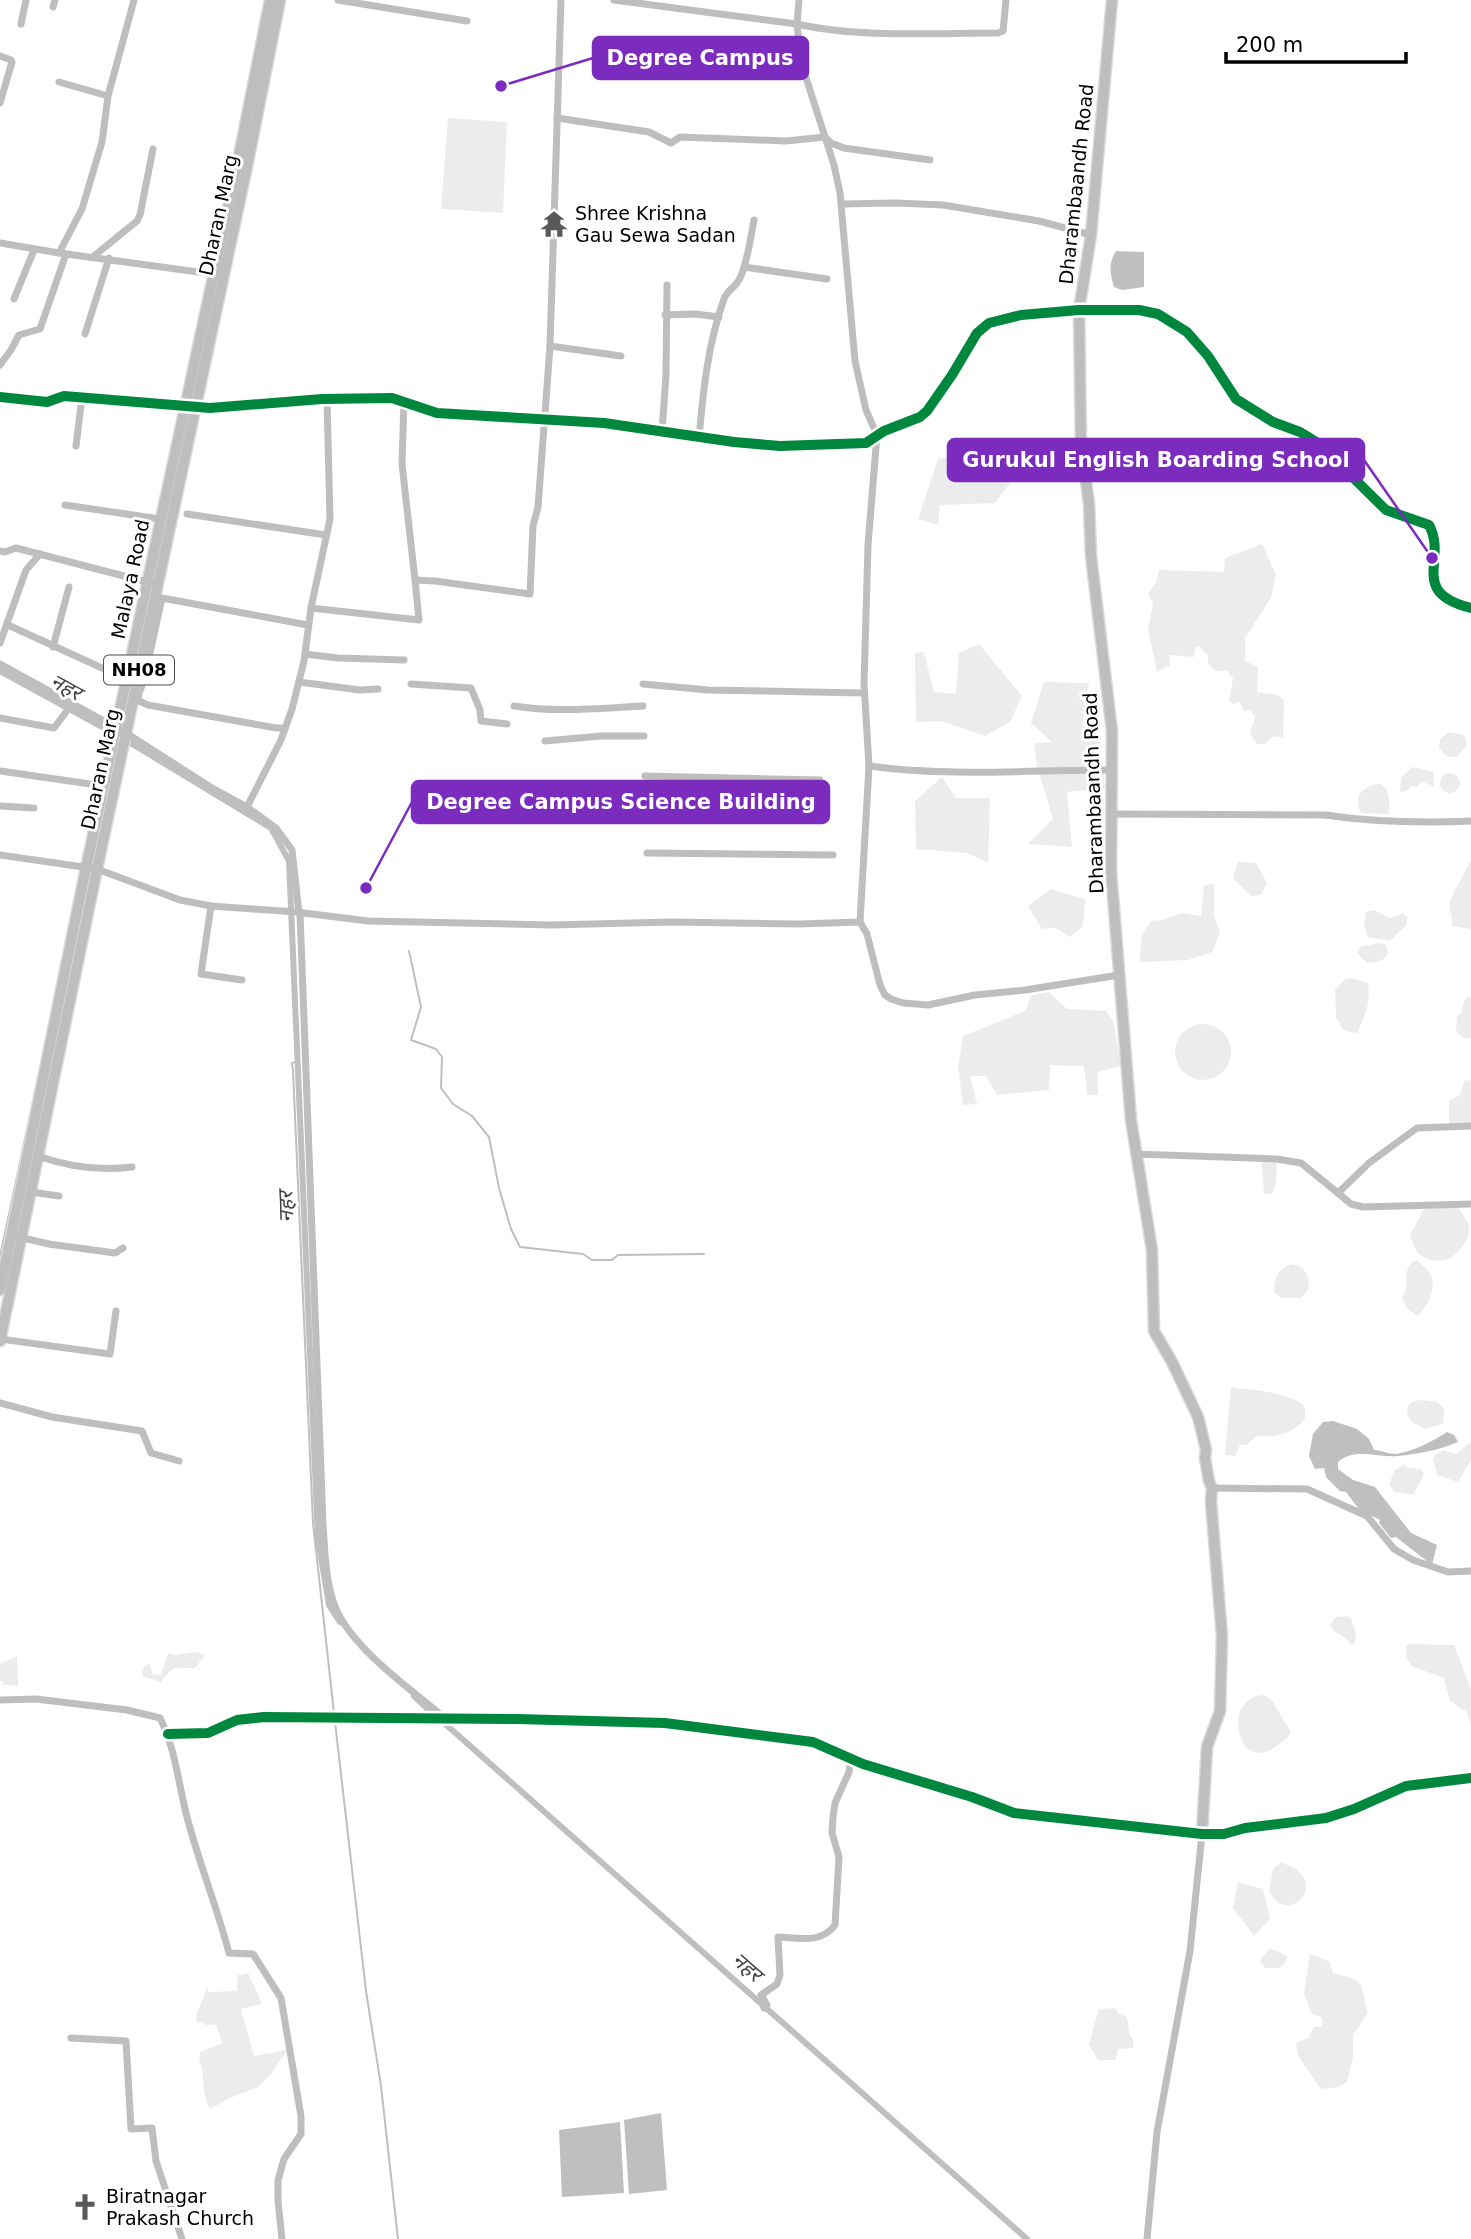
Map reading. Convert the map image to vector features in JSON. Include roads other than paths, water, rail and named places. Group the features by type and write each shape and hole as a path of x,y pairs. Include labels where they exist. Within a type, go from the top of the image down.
{"main road":[{"name":"Malaya Road","path":"0,1290 16,1236 92,868 104,786 121,730 126,680 152,583 160,519 190,405 213,274 223,253 270,0"},
{"name":"Dharan Marg","path":"0,1340 16,1236 31,1192 92,868 223,253 281,0"},
{"name":"Dharambaandh Road","path":"1112,0 1091,235 1079,310 1082,444 1089,504 1091,556 1112,732 1111,871 1135,1154 1152,1250 1154,1331 1198,1418 1212,1488 1222,1636 1220,1711 1207,1747 1202,1834"}],"street":[{"path":"21,24 26,0"},
{"path":"0,365 19,335 40,329 63,253 82,209 102,142 108,96 134,0"},
{"path":"338,0 467,22"},
{"path":"415,580 530,594 533,526 538,507 550,346 561,0"},
{"path":"614,0 819,29 932,35 1003,31 1006,0"},
{"path":"799,0 797,24 801,62 834,165 842,204 855,360 866,410 877,435 868,545 864,693 869,766 860,922 867,934 880,985 885,995 903,1003 928,1005 975,995 1119,975"},
{"path":"0,56 12,62 0,103"},
{"path":"59,82 108,96"},
{"path":"557,118 649,132 671,144 680,136 786,141 825,137"},
{"path":"825,137 831,143 844,148 930,160"},
{"path":"94,256 137,221 153,149"},
{"path":"842,204 943,205 1040,222 1091,235"},
{"path":"699,438 702,405 724,297 738,282 744,267 754,220"},
{"path":"0,243 213,274"},
{"path":"13,299 34,250"},
{"path":"85,334 108,258"},
{"path":"744,267 827,279"},
{"path":"662,432 667,285"},
{"path":"0,397 47,402 64,396 210,408 327,399 391,398 438,413 545,418 770,445 866,443 927,411 977,333 989,323 1021,315 1079,310 1150,312 1168,319 1187,332 1208,356 1236,400 1273,422 1300,432 1318,443 1386,510 1429,525 1433,533 1436,586 1444,597 1471,608"},
{"path":"665,315 695,314 719,317"},
{"path":"550,346 621,356"},
{"path":"76,446 82,397"},
{"path":"247,807 285,728 299,682 330,519 327,399"},
{"path":"311,608 419,620 402,464 404,401"},
{"path":"65,505 160,519"},
{"path":"187,514 326,534"},
{"path":"0,551 16,548 152,583"},
{"path":"0,643 26,570 40,554"},
{"path":"53,647 69,587"},
{"path":"285,728 149,705 139,701 138,696 162,598 309,625"},
{"path":"8,625 126,680"},
{"path":"304,654 404,660"},
{"path":"0,664 121,730 247,807 276,828 292,850 323,1524 330,1588 337,1611 356,1639 446,1719"},
{"path":"299,682 360,690 379,689"},
{"path":"411,684 471,688 480,710 481,721 507,724"},
{"path":"643,684 708,690 864,693"},
{"path":"514,706 585,709 643,706"},
{"path":"0,718 54,728 66,712"},
{"path":"545,741 601,736 644,736"},
{"path":"869,766 896,770 979,773 1111,770"},
{"path":"0,771 104,786"},
{"path":"645,776 820,780"},
{"path":"0,806 34,808"},
{"path":"1111,814 1325,815 1356,820 1471,821"},
{"path":"646,853 833,855"},
{"path":"0,855 92,868 180,900 211,906 296,912 368,921 538,925 860,922"},
{"path":"211,906 201,974 242,980"},
{"path":"1338,1193 1369,1163 1417,1128 1471,1126"},
{"path":"1135,1154 1297,1162 1341,1198 1363,1207 1471,1204"},
{"path":"38,1156 62,1165 111,1170 132,1167"},
{"path":"31,1192 59,1196"},
{"path":"16,1236 96,1251 115,1253 123,1248"},
{"path":"0,1340 110,1354 116,1311"},
{"path":"0,1404 52,1417 142,1432 151,1453 178,1461"},
{"path":"1212,1488 1307,1489 1367,1516 1394,1549 1405,1556 1431,1568 1448,1572 1471,1571"},
{"path":"0,1700 36,1699 155,1715 160,1718 168,1734 186,1815 229,1953 253,1954 281,1998 301,2116 301,2134 284,2159 278,2180 282,2239"},
{"path":"168,1734 208,1733 237,1720 264,1717 665,1723 813,1742 851,1759 1014,1813 1202,1834 1224,1834 1245,1828 1326,1818 1406,1786 1471,1778"},
{"path":"766,2007 761,1995 777,1984 780,1975 778,1937 812,1939 830,1932 835,1924 839,1857 832,1833 833,1817 835,1803 842,1792 851,1759"},
{"path":"1147,2239 1157,2132 1190,1951 1202,1834"},
{"path":"71,2038 126,2041 131,2129 152,2128 156,2161 182,2239"}],"waterway":[{"name":"नहर","path":"0,671 115,734"},
{"path":"108,741 110,731"},
{"name":"नहर","path":"124,739 271,828 289,861 318,1539 329,1605 340,1622"},
{"path":"409,951 421,1007 411,1040 436,1049 442,1057 441,1088 453,1104 472,1116 489,1137 499,1188 511,1229 520,1247 583,1254 592,1260 612,1260 618,1255 704,1254"},
{"path":"0,1256 43,1055"},
{"path":"299,1061 292,1063 313,1523 334,1713"},
{"name":"नहर","path":"414,1696 435,1716"},
{"path":"335,1722 398,2239"},
{"name":"नहर","path":"443,1722 1027,2239"}],"place":[{"name":"Degree Campus","path":"501,86"},
{"name":"Shree Krishna Gau Sewa Sadan","path":"554,224"},
{"name":"Gurukul English Boarding School","path":"1432,558"},
{"name":"Degree Campus Science Building","path":"366,888"},
{"name":"Biratnagar Prakash Church","path":"85,2207"}]}
